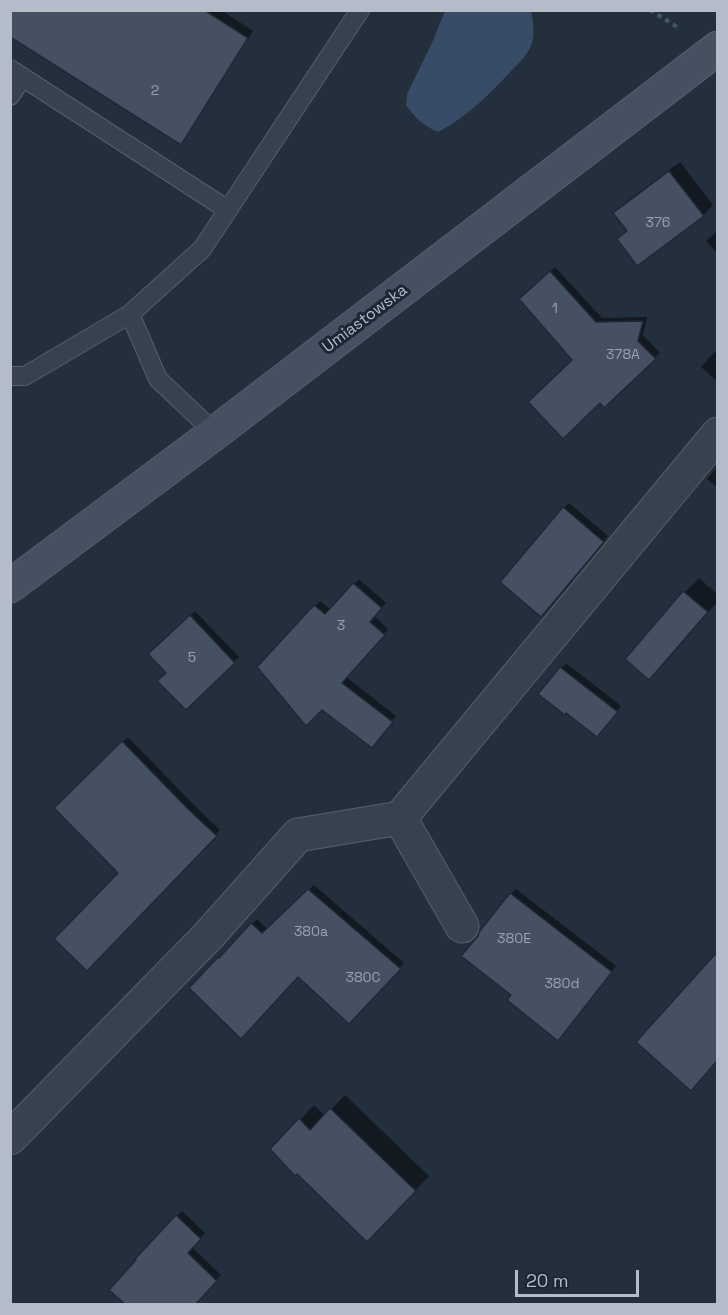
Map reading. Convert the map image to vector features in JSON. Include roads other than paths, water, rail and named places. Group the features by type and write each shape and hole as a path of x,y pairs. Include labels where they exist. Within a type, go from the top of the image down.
{"main road":[{"name":"Umiastowska","path":"10,586 215,433 717,48"}],"street":[{"path":"10,1138 209,935 298,835 400,818 717,434"},
{"path":"400,818 462,926"}],"lane":[{"path":"10,376 25,376 130,314 202,249 360,10"},
{"path":"10,96 17,73 228,210"},
{"path":"130,314 158,379 215,433"}],"water":[{"path":"445,11 531,11 533,35 527,54 496,87 469,112 438,132 420,121 406,105 407,94"}]}
